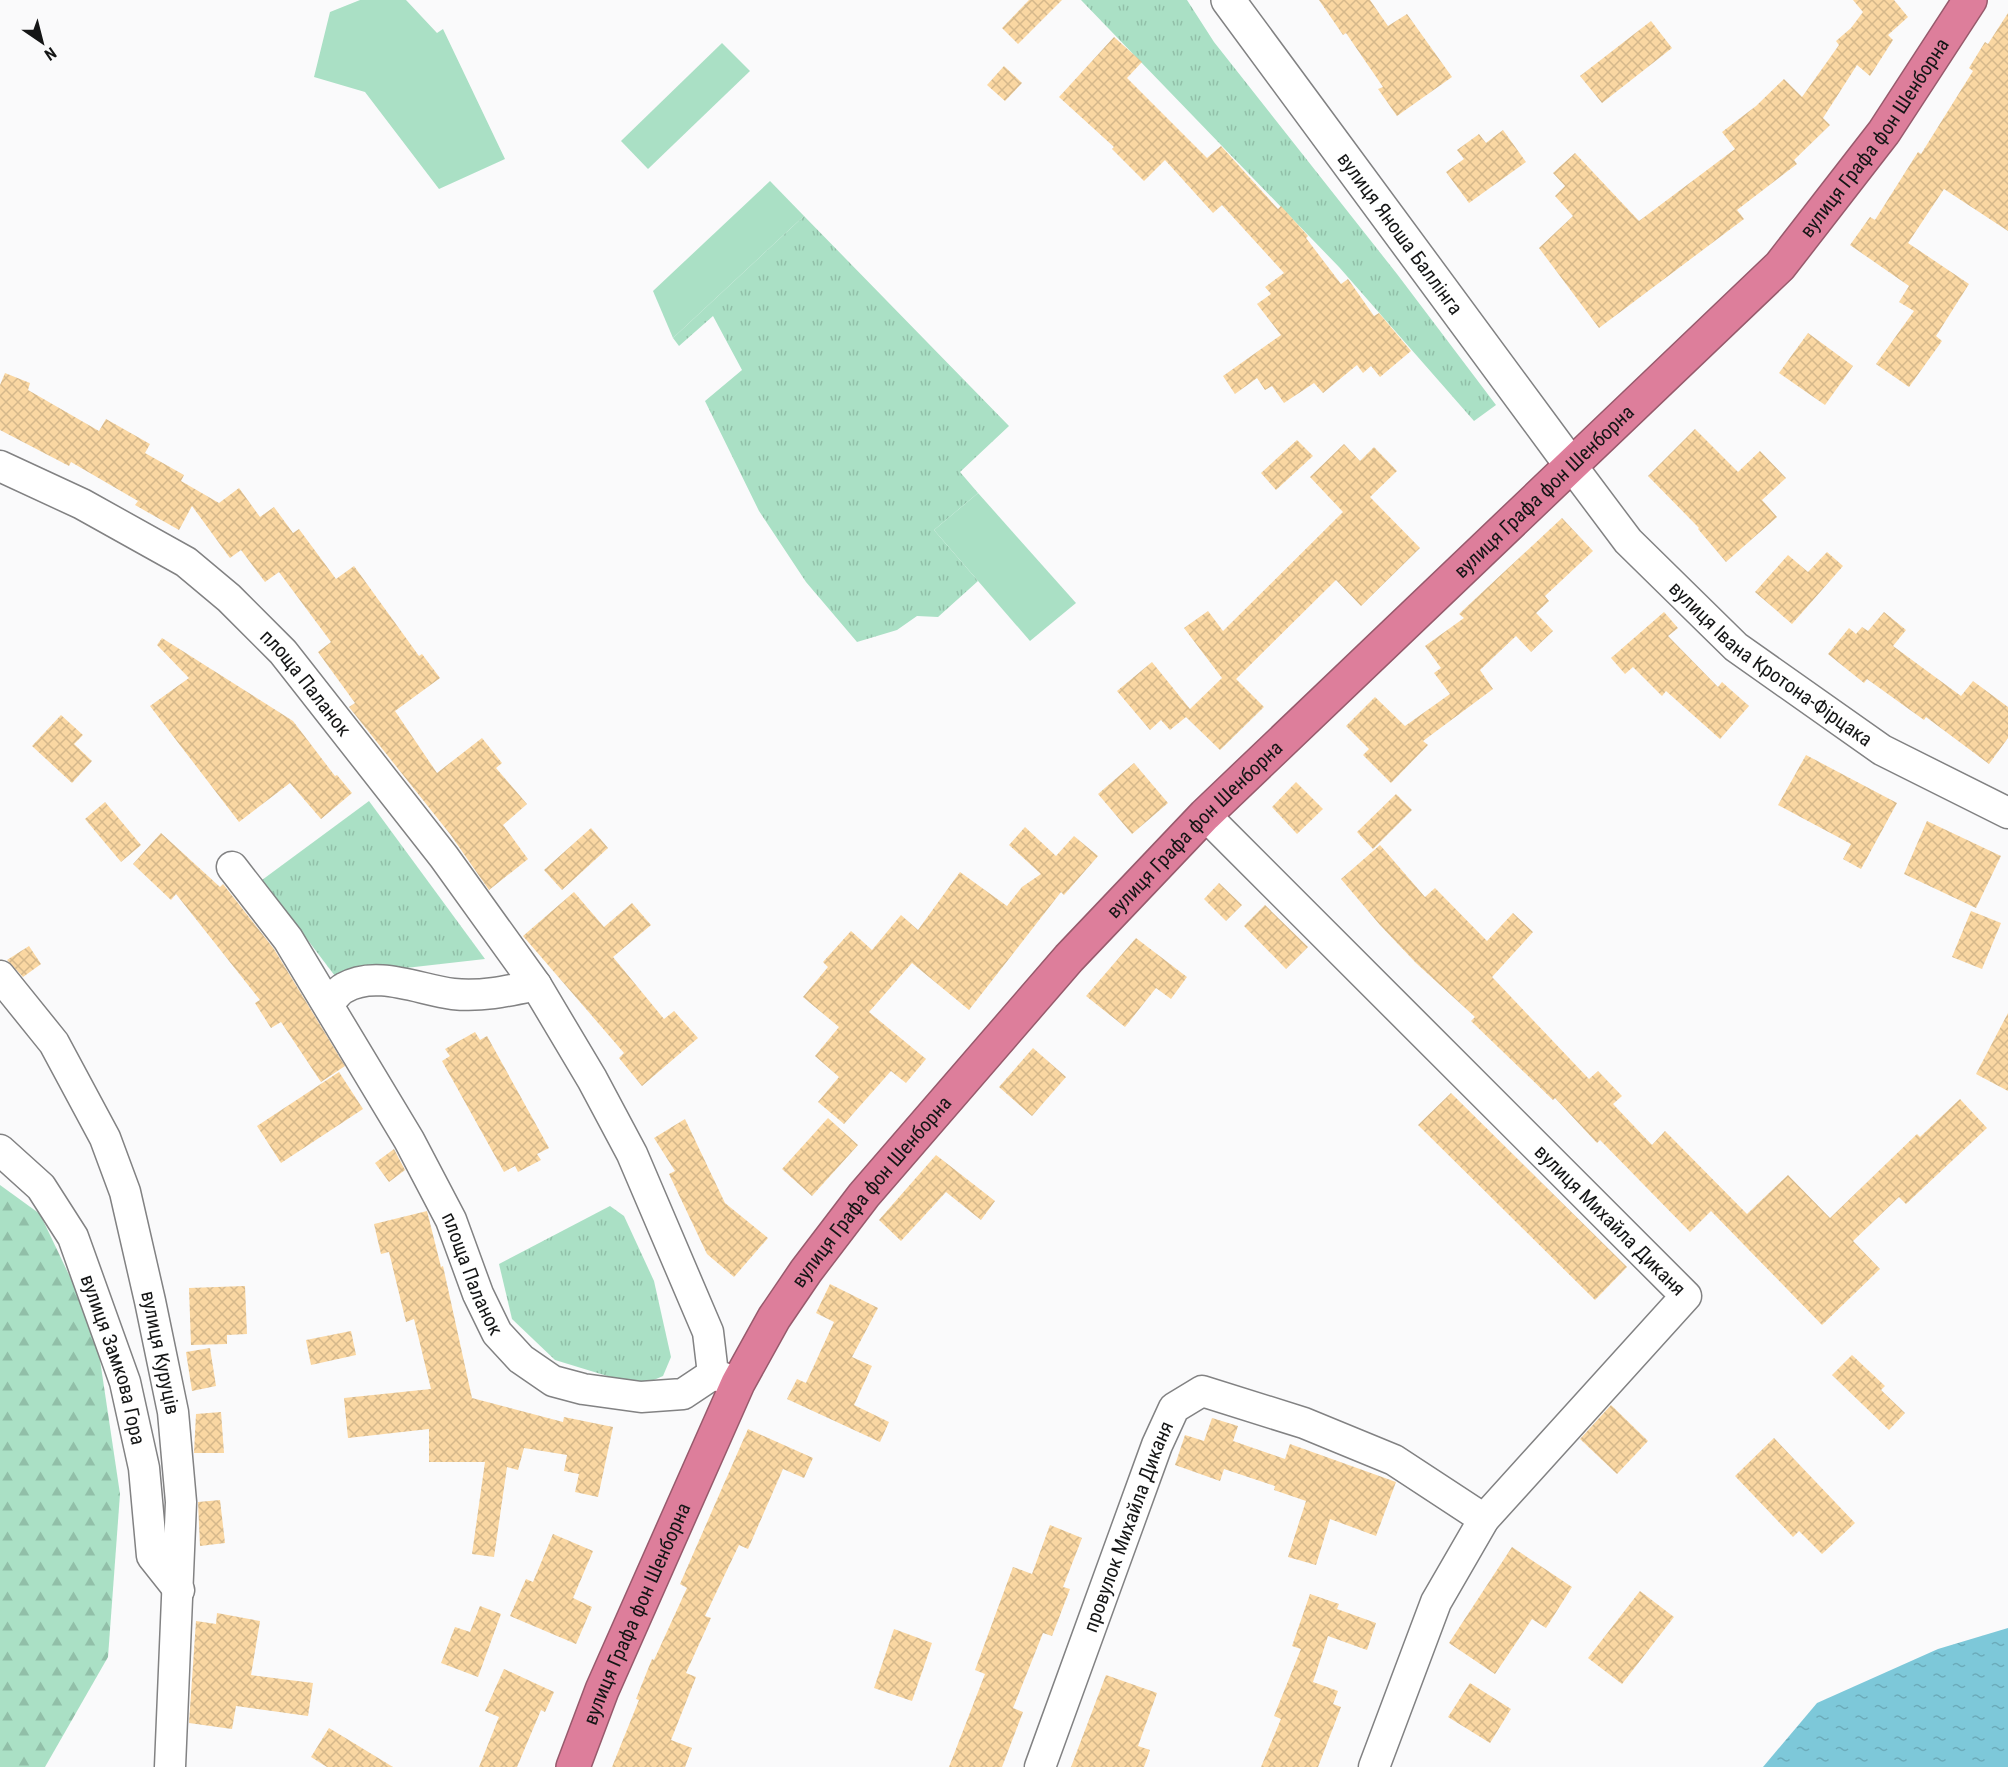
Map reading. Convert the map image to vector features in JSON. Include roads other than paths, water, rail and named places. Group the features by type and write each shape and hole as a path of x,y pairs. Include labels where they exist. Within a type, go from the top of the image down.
{"highway":[{"name":"вулиця Графа фон Шенборна","path":"573,1767 725,1378 774,1317 864,1196 1069,958 1205,815 1780,266 1884,132 1970,0"}],"street":[{"name":"вулиця Яноша Баллінга","path":"1228,0 1571,465"},
{"name":"вулиця Івана Кротона-Фірцака","path":"1571,465 1628,541 1736,647 1882,750 2008,813"},
{"name":"площа Паланок","path":"0,466 82,504 186,562 229,598 283,652 444,857 536,985 592,1079 632,1154 708,1332 725,1378 683,1394 641,1397 583,1389 553,1381 521,1359 497,1333 478,1294 451,1220 408,1140 288,939 232,867"},
{"name":"вулиця Михайла Диканя","path":"1205,815 1686,1296 1484,1519 1436,1602 1374,1767"},
{"name":"вулиця Куруців","path":"0,976 54,1043 105,1138 125,1192 173,1412 181,1502 170,1767"},
{"path":"328,1004 344,988 365,981 407,984 453,994 495,994 536,985"},
{"name":"вулиця Замкова Гора","path":"0,1150 41,1187 74,1237 124,1382 144,1468 152,1556 179,1590"},
{"name":"провулок Михайла Диканя","path":"1040,1767 1157,1445 1174,1408 1202,1391 1304,1423 1394,1460 1484,1519"}],"water":[{"path":"2008,1628 2008,1767 1763,1767 1817,1703 1938,1649"}]}
